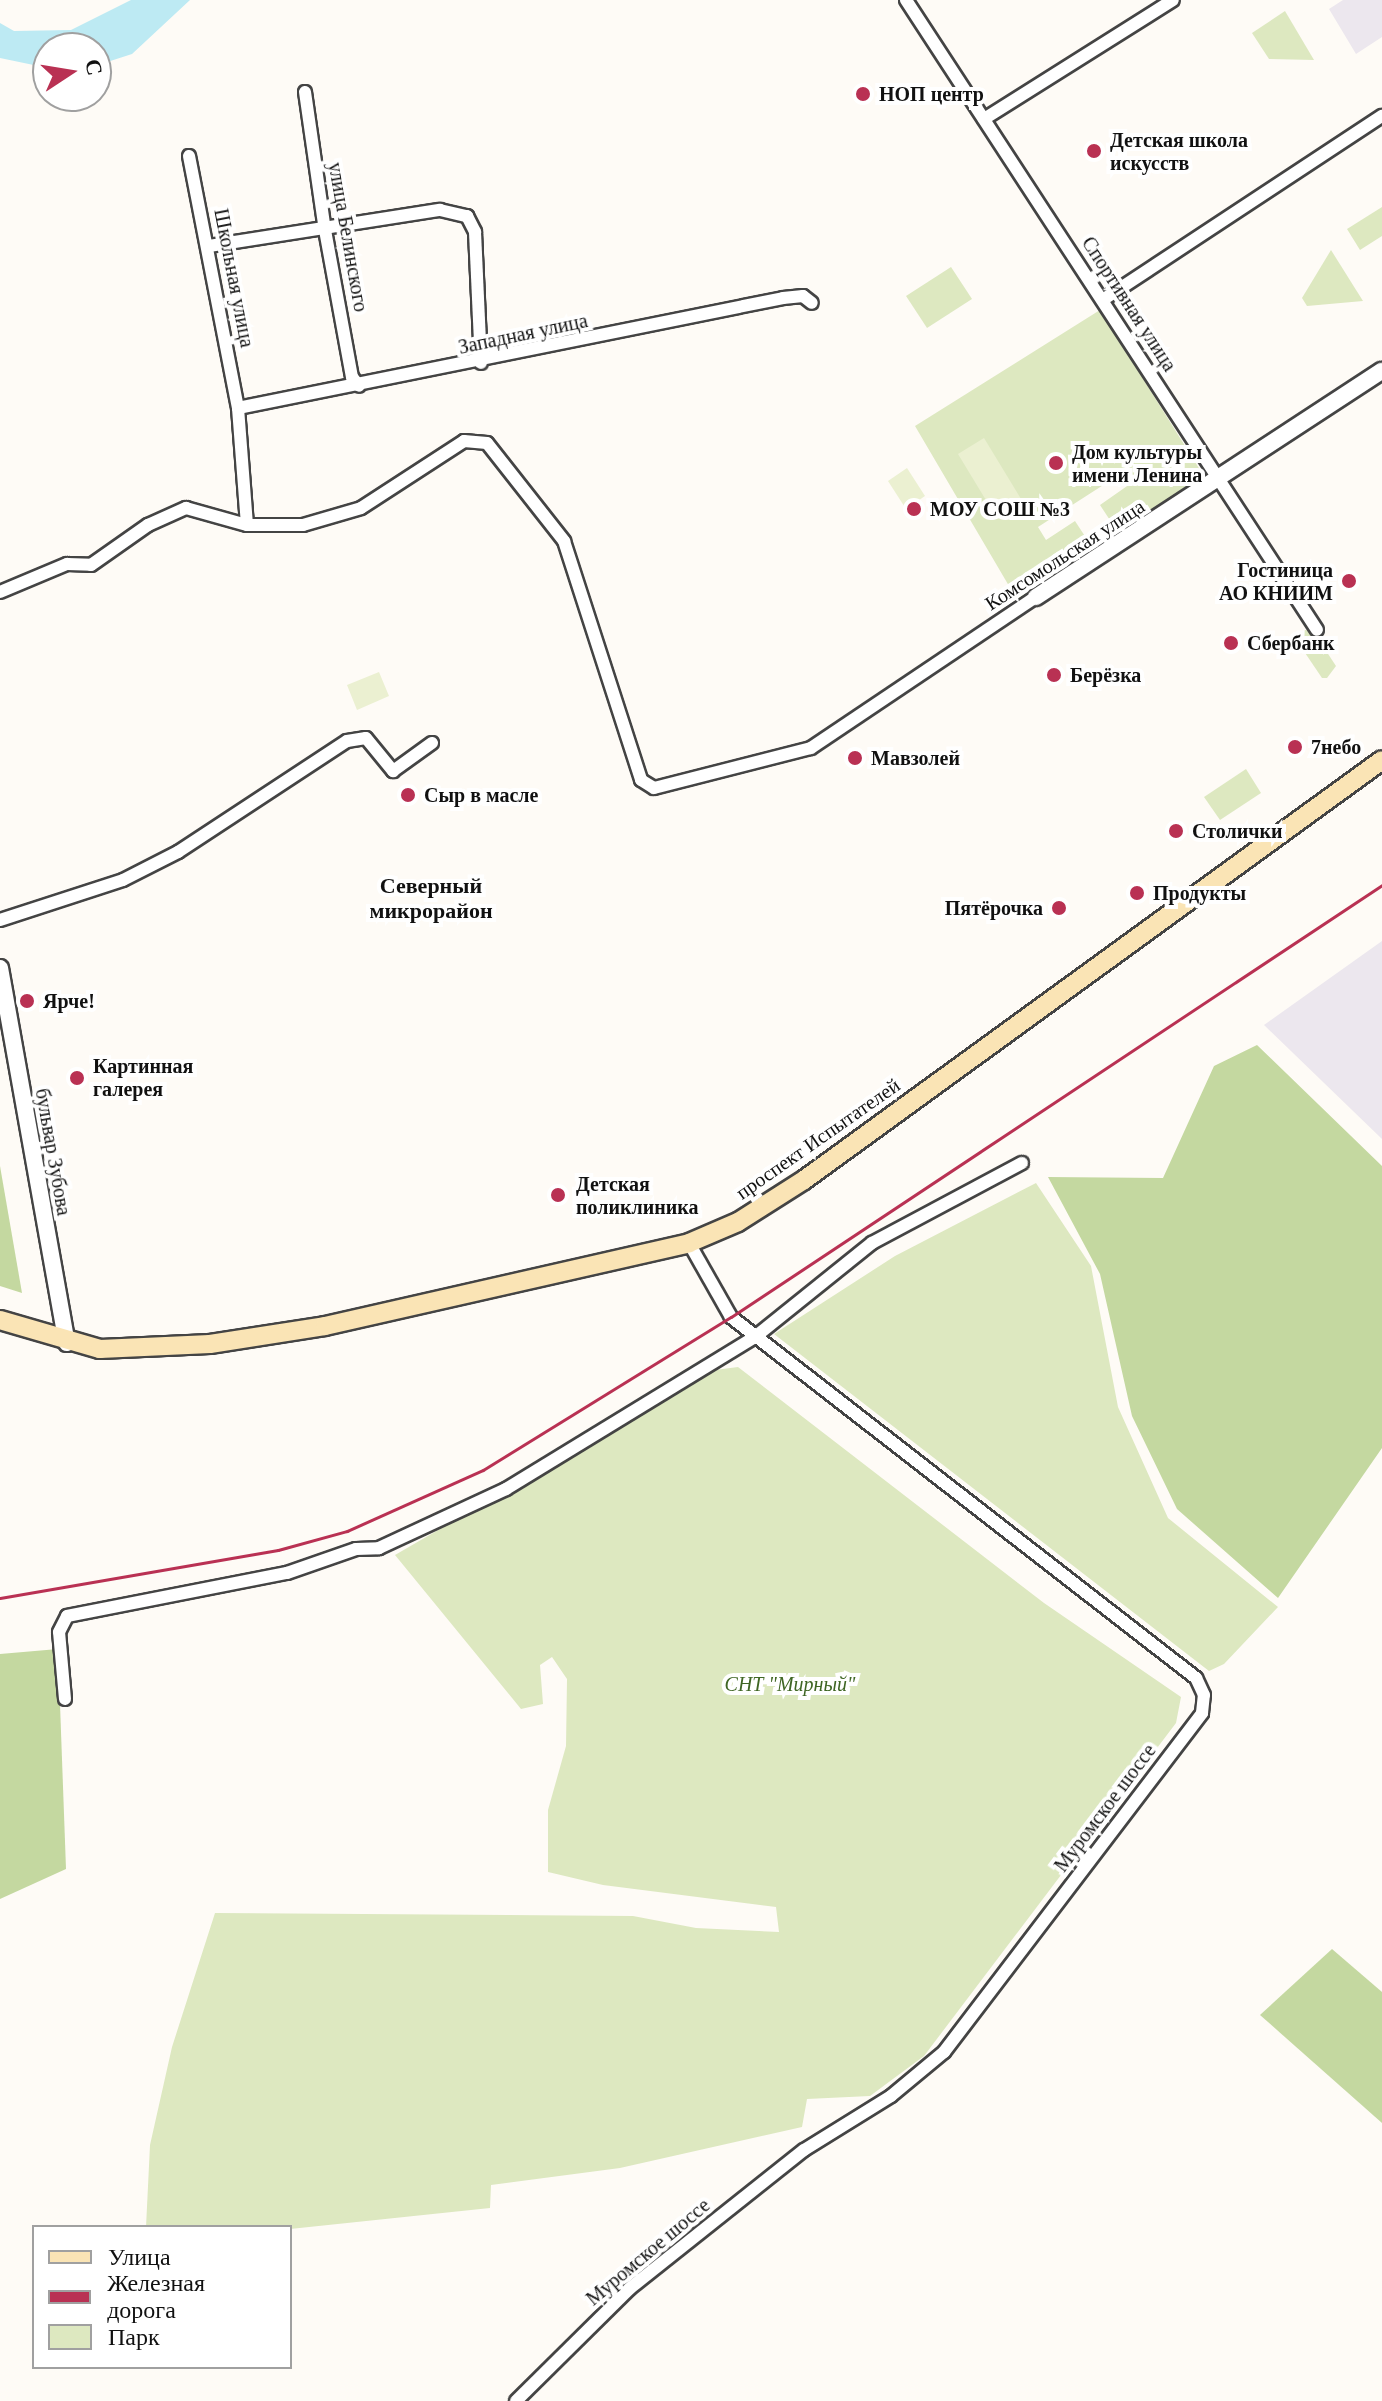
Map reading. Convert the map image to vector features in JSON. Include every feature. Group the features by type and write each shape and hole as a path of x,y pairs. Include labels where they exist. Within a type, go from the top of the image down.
{"main road":[{"name":"проспект Испытателей","path":"0,1320 67,1343 136,1349 281,1334 689,1243 738,1222 804,1180 1382,760"}],"street":[{"name":"Спортивная улица","path":"906,0 1104,299 1317,630"},
{"path":"984,119 1173,0"},
{"name":"улица Белинского","path":"305,92 325,230 352,377 359,386"},
{"path":"1104,299 1382,116"},
{"name":"Школьная улица","path":"189,156 209,246 238,408 247,525"},
{"path":"209,246 440,210 467,216 475,232 481,363"},
{"name":"Западная улица","path":"238,408 481,363 783,298 803,296 812,303"},
{"name":"Комсомольская улица","path":"0,592 67,564 91,565 148,525 186,508 247,525 303,525 361,508 464,441 487,443 564,541 641,780 654,788 682,784 811,748 1382,371"},
{"path":"0,920 123,880 178,852 347,741 366,738 393,771 432,743"},
{"name":"бульвар Зубова","path":"0,968 67,1343"},
{"path":"65,1699 59,1632 67,1616 287,1573 356,1549 379,1548 506,1489 755,1337 872,1243 1022,1163"},
{"name":"Муромское шоссе","path":"516,2401 629,2289 804,2150 891,2096 944,2052 1202,1713 1204,1695 1196,1678 731,1317 689,1243"}],"shaded area":[{"path":"1343,0 1382,0 1382,37 1356,54 1329,9"},
{"path":"1382,941 1382,1139 1264,1025"}],"green space":[{"path":"1285,11 1314,60 1269,59 1252,33"},
{"path":"1382,207 1382,236 1360,250 1347,229"},
{"path":"1331,250 1363,301 1307,306 1302,298"},
{"path":"951,267 972,299 927,328 906,296"},
{"path":"1100,310 1207,481 1121,537 1100,505 1130,484 1122,473 1038,527 1046,540 1075,521 1096,553 1019,603 915,426"},
{"path":"984,438 1021,499 995,515 958,454"},
{"path":"907,468 925,496 906,509 888,481"},
{"path":"1305,630 1313,631 1336,666 1327,678 1322,678 1297,641"},
{"path":"379,672 389,696 357,710 347,685"},
{"path":"1246,769 1261,793 1220,820 1204,797"},
{"path":"1257,1045 1382,1166 1382,1448 1278,1598 1177,1509 1132,1416 1100,1274 1048,1177 1163,1178 1214,1066"},
{"path":"0,1166 22,1293 0,1286"},
{"path":"1036,1183 1091,1266 1118,1407 1168,1518 1278,1607 1224,1664 1209,1671 774,1334 895,1256"},
{"name":"СНТ \"Мирный\"","path":"738,1367 1044,1603 1181,1697 1176,1723 924,2056 870,2096 807,2099 802,2127 620,2168 491,2185 490,2208 292,2229 292,2225 146,2225 150,2145 172,2047 215,1913 633,1916 696,1928 779,1932 776,1907 603,1885 548,1872 548,1810 566,1746 567,1679 552,1657 540,1665 543,1704 521,1709 395,1555 715,1370"},
{"path":"58,1649 66,1869 0,1899 0,1654"},
{"path":"1332,1949 1382,1992 1382,2123 1260,2015"}],"water":[{"path":"131,0 190,0 132,54 112,60 112,32 32,32 32,65 0,58 0,23 14,31 71,30"}],"railway":[{"path":"0,1598 278,1550 347,1531 483,1470 731,1317 1382,885"}],"place":[{"name":"НОП центр","path":"863,94"},
{"name":"Детская школа искусств","path":"1094,151"},
{"name":"Дом культуры имени Ленина","path":"1056,463"},
{"name":"МОУ СОШ №3","path":"914,509"},
{"name":"Гостиница АО КНИИМ","path":"1349,581"},
{"name":"Сбербанк","path":"1231,643"},
{"name":"Берёзка","path":"1054,675"},
{"name":"7небо","path":"1295,747"},
{"name":"Мавзолей","path":"855,758"},
{"name":"Сыр в масле","path":"408,795"},
{"name":"Столички","path":"1176,831"},
{"name":"Продукты","path":"1137,893"},
{"name":"Пятёрочка","path":"1059,908"},
{"name":"Ярче!","path":"27,1001"},
{"name":"Картинная галерея","path":"77,1078"},
{"name":"Детская поликлиника","path":"558,1195"}],"district":[{"name":"Северный микрорайон","path":"431,898"}]}
